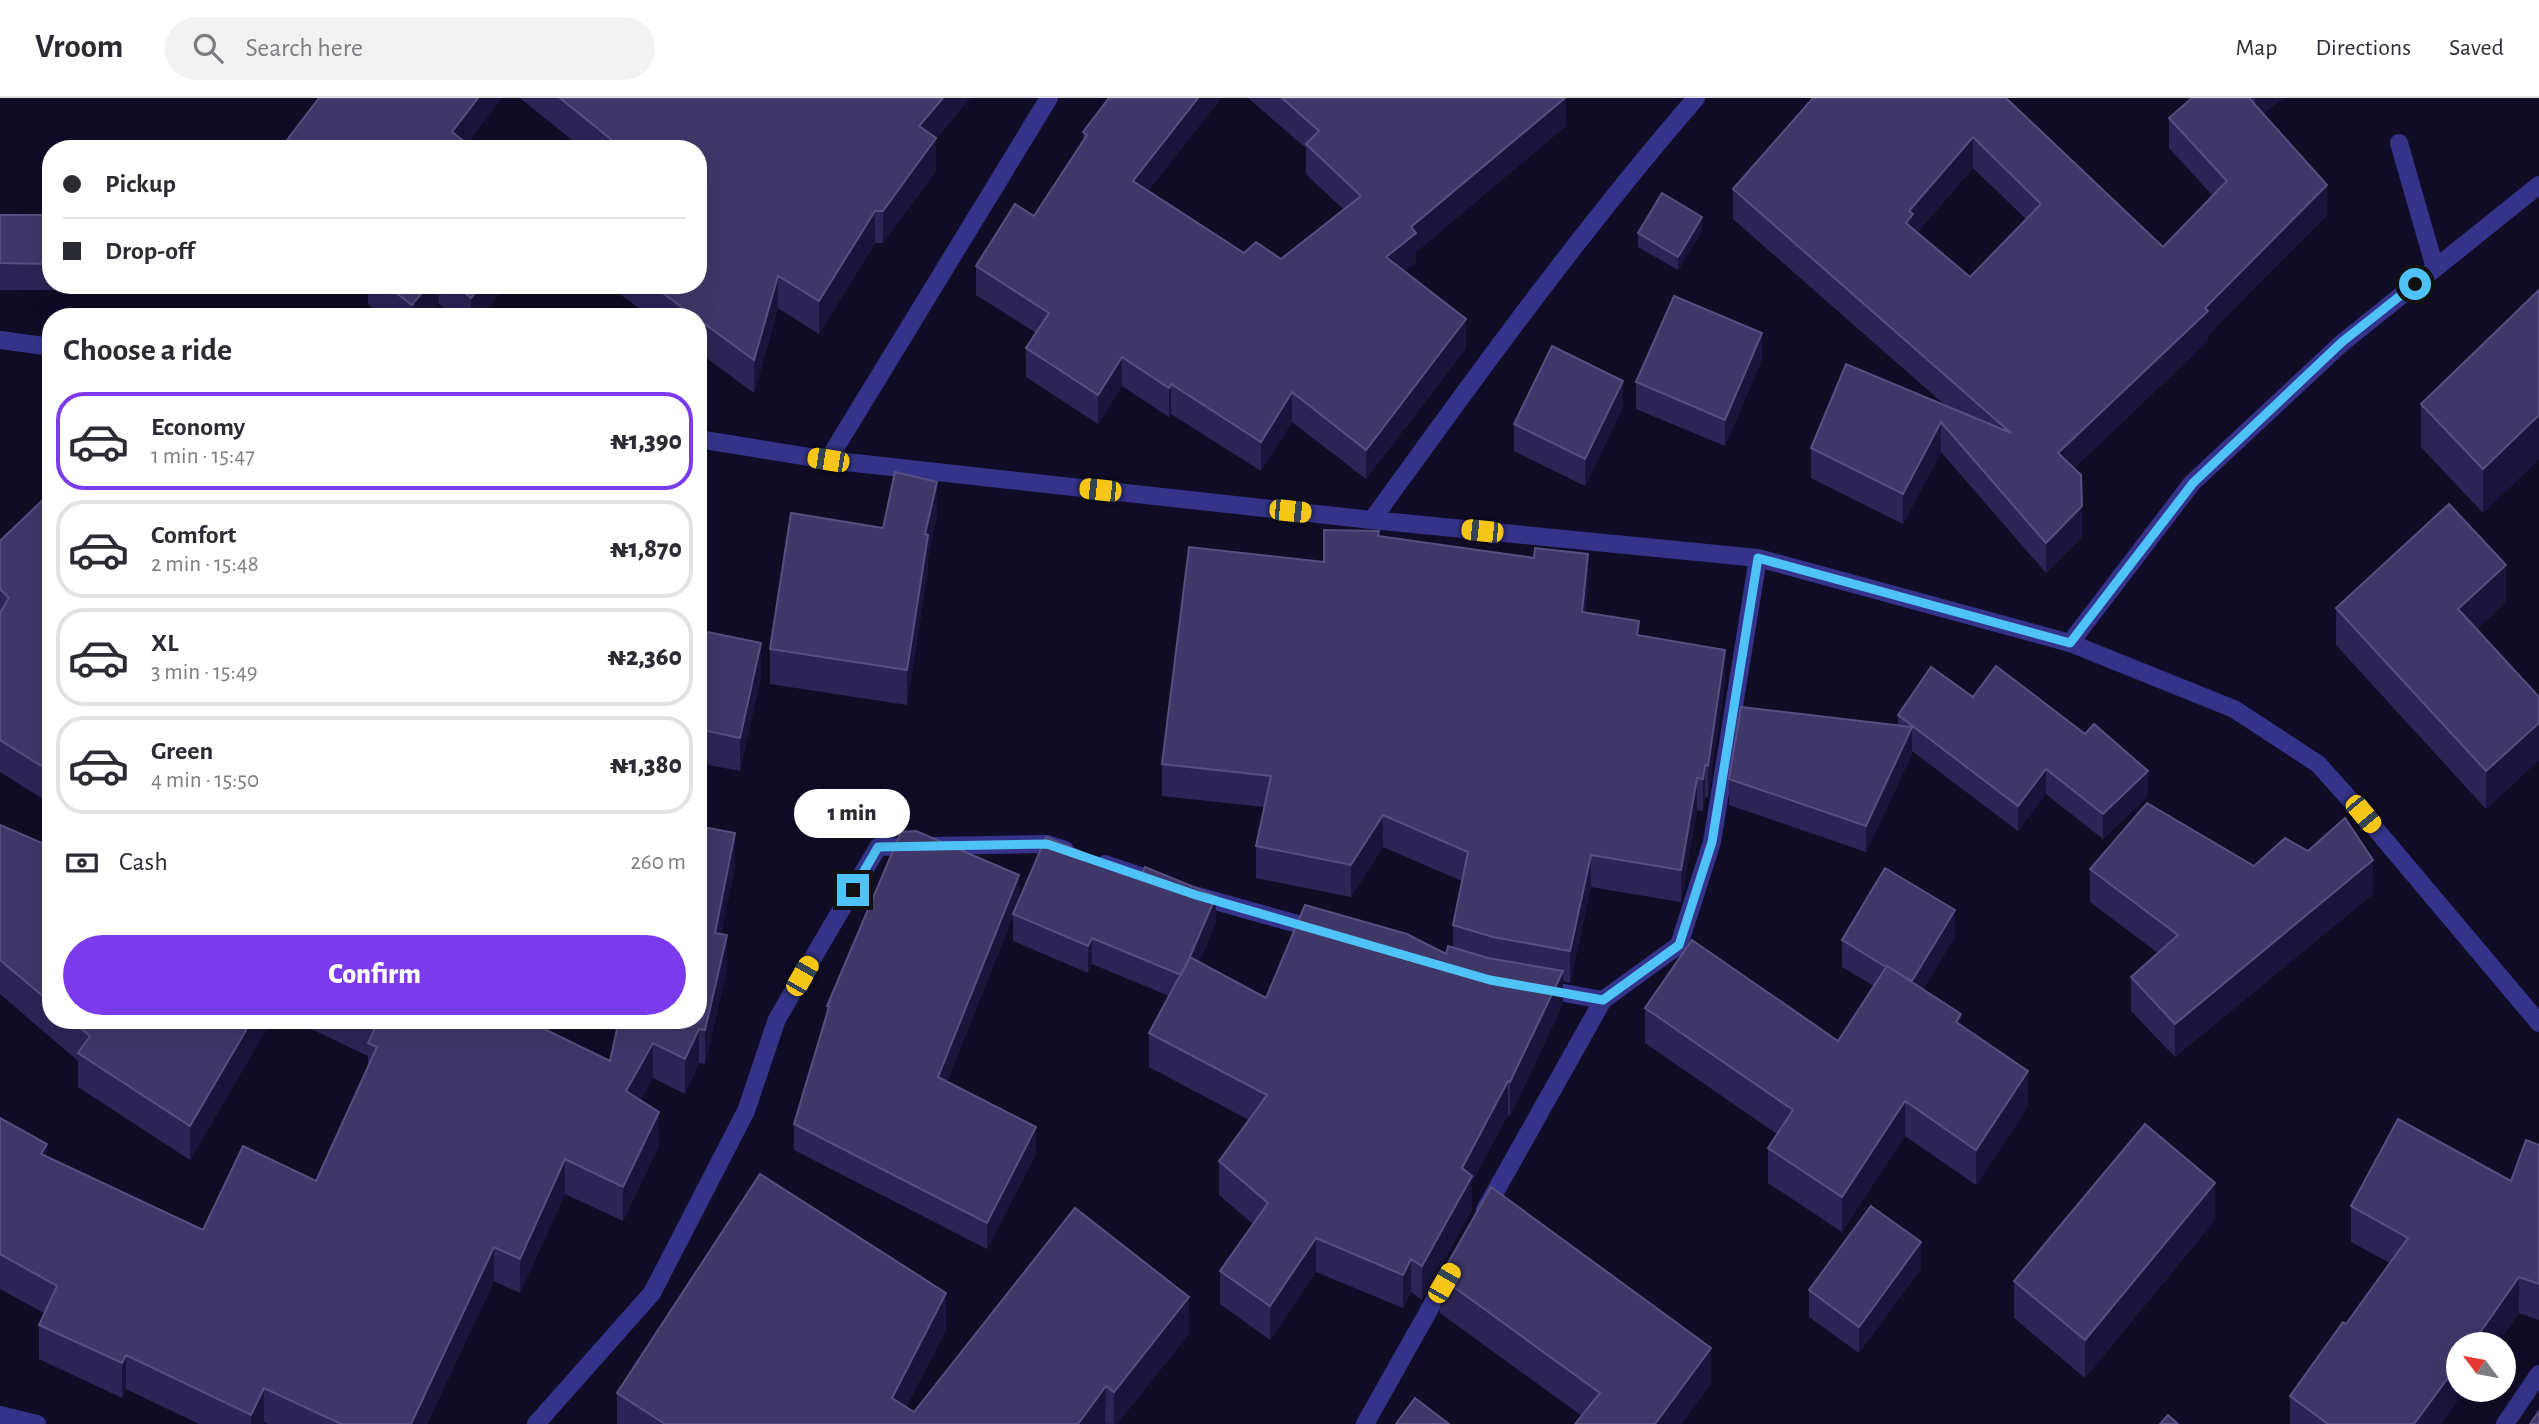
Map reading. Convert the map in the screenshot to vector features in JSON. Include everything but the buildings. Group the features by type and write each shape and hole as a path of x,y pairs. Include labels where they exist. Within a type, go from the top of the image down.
{"street":[{"path":"828,460 1049,98"},
{"path":"1372,520 1492,355 1645,158 1696,98"},
{"path":"2399,143 2435,268"},
{"path":"2070,643 2193,483 2342,342 2539,185"},
{"path":"0,341 42,346"},
{"path":"707,440 828,460 1372,520 1758,558 2070,643 2234,709 2318,764 2539,1023"},
{"path":"1474,1230 1603,1000 1679,945 1712,842 1758,558"},
{"path":"536,1424 652,1293 746,1111 777,1019 878,847 1047,844 1196,895 1330,934"},
{"path":"1528,986 1603,1000"},
{"path":"1365,1424 1460,1254"},
{"path":"2505,1424 2539,1374"},
{"path":"0,1415 37,1424"}],"route":[{"path":"853,890 878,847 1047,844 1196,895 1490,980 1603,1000 1679,945 1712,842 1758,558 2070,643 2193,483 2342,342 2415,284"}]}
